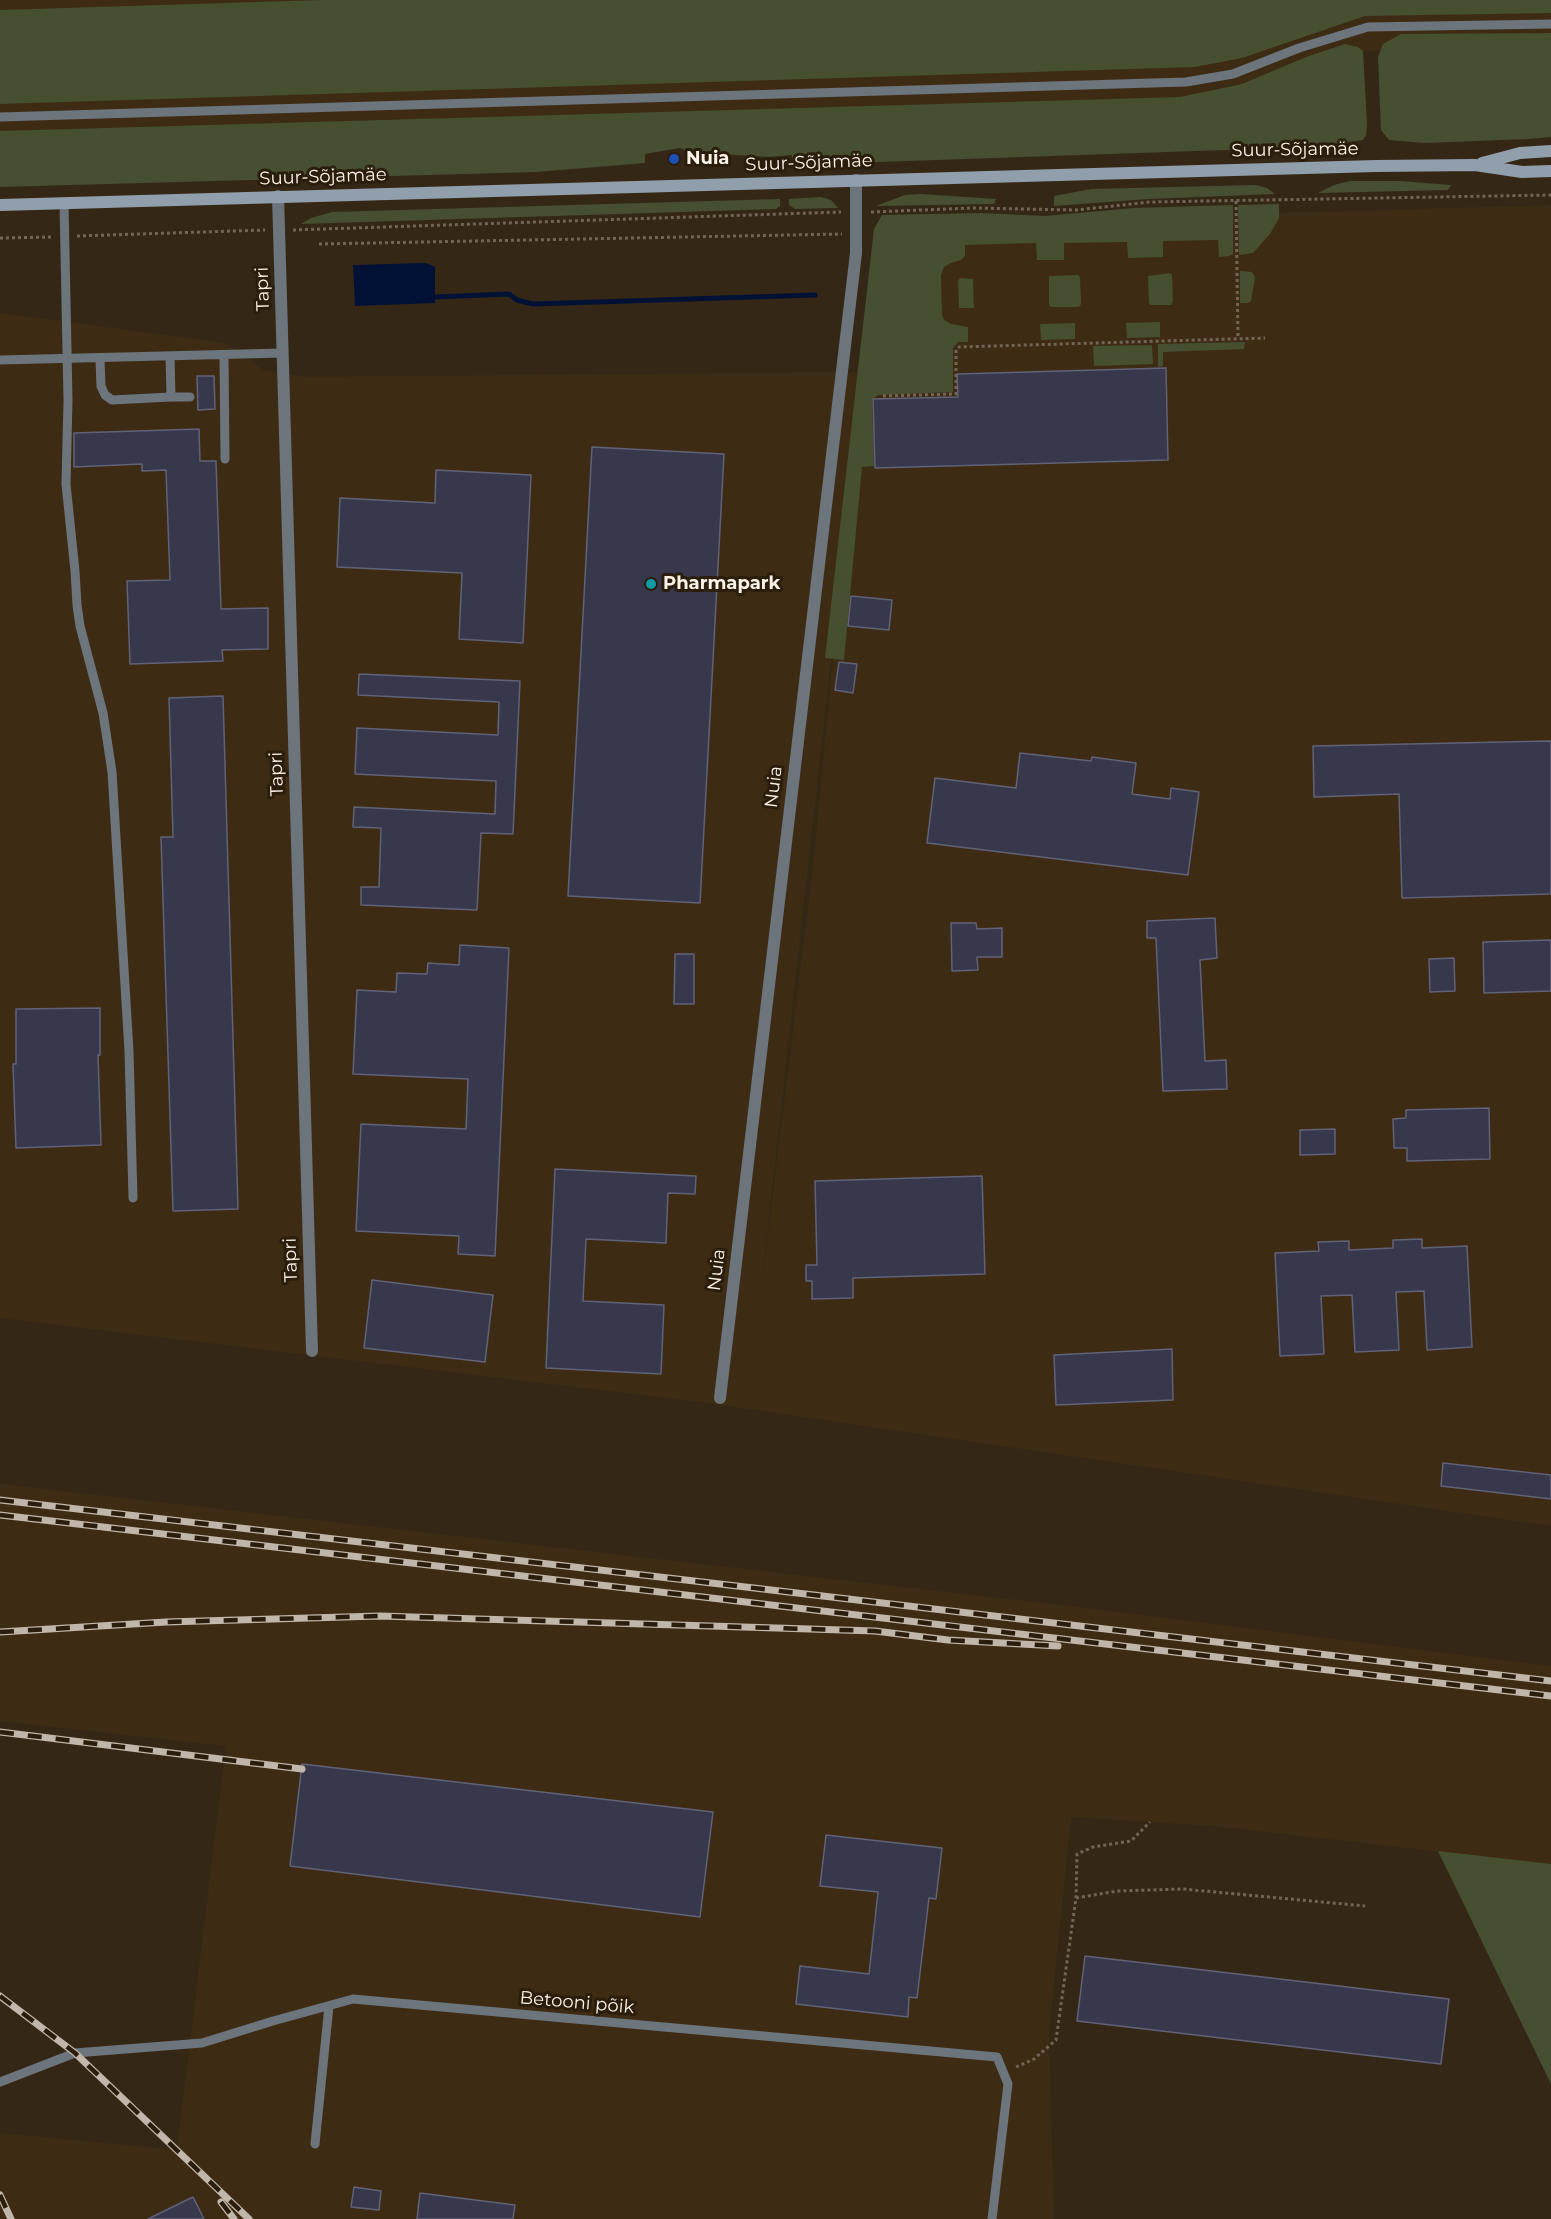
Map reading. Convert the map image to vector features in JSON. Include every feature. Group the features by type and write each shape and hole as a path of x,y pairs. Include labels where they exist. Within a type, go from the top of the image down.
{"main road":[{"name":"Suur-Sõjamäe","path":"1474,165 1520,153 1551,151"},
{"name":"Suur-Sõjamäe","path":"0,205 1474,165 1522,172 1551,171"}],"street":[{"name":"Nuia","path":"720,1398 851,288 856,233 856,180"},
{"name":"Tapri","path":"278,196 312,1351"}],"lane":[{"path":"0,117 1186,82 1233,74 1299,48 1368,27 1551,24"},
{"path":"64,203 68,359 66,484 75,571 76,605 103,713 112,772 129,1051 133,1198"},
{"path":"0,360 283,353"},
{"path":"224,355 225,459"},
{"path":"170,356 171,398"},
{"path":"100,359 101,386 105,396 112,400 190,397"},
{"name":"Betooni põik","path":"0,2082 75,2053 202,2043 353,1999 997,2057 1003,2073"},
{"path":"315,2144 329,2006"},
{"path":"992,2219 1008,2084 1003,2073"}],"path":[{"path":"0,238 973,208 1076,210 1150,202 1551,195"},
{"path":"1236,201 1238,339"},
{"path":"319,244 856,233"},
{"path":"883,396 956,394 956,350 959,346 1265,338"},
{"path":"1003,2073 1034,2059 1056,2040 1076,1898 1077,1854 1093,1847 1131,1840 1150,1822"},
{"path":"1076,1898 1117,1891 1183,1889 1365,1906"}],"shaded area":[{"path":"0,0 1551,0 1551,46 1329,52 1326,93 0,131"},
{"path":"1551,205 1551,1526 701,1402 0,1318 0,313 225,343 263,370 304,377 862,372 886,219 1324,212","holes":["846,523 813,868 758,1316"]},
{"path":"0,1484 1069,1606 1551,1666 1551,1864 1213,1826 1071,1817 1049,2031 1054,2219 0,2219 0,2133 177,2150 226,1746 0,1721"}],"green space":[{"path":"322,0 1551,0 1551,13 1365,16 1242,58 1195,67 0,104 0,10"},
{"path":"1551,33 1551,137 1425,143 1389,140 1381,130 1378,57 1383,44 1401,34"},
{"path":"1345,44 1358,47 1363,51 1366,135 1363,140 1311,147 792,165 792,155 769,157 689,152 680,148 645,154 645,163 536,172 0,187 0,131 1180,97 1242,84 1306,57"},
{"path":"1350,181 1400,181 1451,185 1448,190 1318,193 1334,185"},
{"path":"1256,185 1267,188 1275,194 1148,199 1054,206 1054,196 1091,189"},
{"path":"905,195 996,199 994,204 876,206"},
{"path":"821,197 831,200 838,208 795,209 789,205 789,199"},
{"path":"780,199 780,206 776,209 301,224 311,218 332,212"},
{"path":"1279,204 1279,218 1270,234 1253,253 1239,255 1238,205"},
{"path":"1233,205 1233,254 1229,256 1219,257 1218,240 1163,241 1163,257 1128,258 1127,242 1064,243 1064,260 1037,260 1036,243 965,245 965,256 944,267 941,275 944,320 951,324 968,327 968,342 958,342 953,348 953,392 878,395 872,400 874,466 862,467 844,660 825,658 874,229 882,215 981,213 1045,216 1134,208"},
{"path":"1240,271 1252,272 1255,277 1251,301 1248,303 1240,303"},
{"path":"1170,273 1173,302 1171,305 1151,305 1148,276"},
{"path":"1078,275 1081,304 1079,307 1051,307 1049,305 1049,276"},
{"path":"960,278 973,279 974,308 959,308 958,281"},
{"path":"1160,322 1160,337 1127,338 1126,323"},
{"path":"1075,323 1075,339 1041,340 1040,324"},
{"path":"1245,342 1244,349 1163,352 1163,366 1158,367 1158,344"},
{"path":"1152,345 1153,364 1094,366 1093,346"},
{"path":"1438,1851 1551,1864 1551,2084"}],"water":[{"path":"426,263 435,267 435,303 355,306 353,265"}],"building":[{"path":"1166,368 1168,460 875,468 873,399 958,397 957,374"},
{"path":"197,376 214,376 215,409 198,410"},
{"path":"199,429 200,461 216,461 221,609 268,608 268,649 222,650 223,661 130,664 127,581 170,580 166,470 142,471 142,464 74,467 74,433"},
{"name":"Pharmapark","path":"592,447 724,454 700,903 568,896"},
{"path":"436,470 531,475 523,643 459,639 462,573 337,567 340,498 435,503"},
{"path":"851,596 892,600 889,630 848,626"},
{"path":"839,662 857,664 853,693 835,690"},
{"path":"359,674 520,681 513,834 481,833 477,910 361,905 361,887 379,887 381,828 353,827 354,807 495,814 496,781 355,774 357,728 498,735 499,702 358,695"},
{"path":"223,696 238,1209 173,1211 161,837 173,837 169,698"},
{"path":"1551,741 1551,894 1402,898 1399,794 1314,797 1313,746"},
{"path":"1020,753 1091,761 1092,757 1136,763 1132,794 1170,799 1171,788 1199,792 1188,875 927,843 935,778 1016,788"},
{"path":"1215,918 1217,958 1200,960 1205,1061 1226,1060 1227,1089 1163,1091 1156,938 1147,938 1147,921"},
{"path":"951,923 976,923 977,929 1002,928 1002,957 977,957 978,970 952,971"},
{"path":"1551,940 1551,991 1484,993 1483,942"},
{"path":"460,945 509,948 495,1256 458,1254 459,1236 356,1231 361,1124 466,1129 468,1079 353,1074 357,990 396,992 397,973 427,974 428,963 459,965"},
{"path":"675,954 694,954 694,1004 674,1004"},
{"path":"1454,958 1455,991 1430,992 1429,959"},
{"path":"100,1008 100,1055 98,1055 101,1145 16,1148 13,1064 16,1064 16,1009"},
{"path":"1489,1108 1490,1159 1407,1161 1407,1148 1394,1148 1393,1119 1406,1118 1406,1110"},
{"path":"1335,1129 1335,1154 1300,1155 1300,1130"},
{"path":"555,1169 696,1176 695,1194 668,1193 666,1243 586,1239 583,1301 664,1305 661,1374 546,1368"},
{"path":"982,1176 985,1274 853,1278 853,1298 812,1299 812,1281 806,1281 806,1265 817,1265 815,1181"},
{"path":"1422,1239 1422,1248 1467,1246 1472,1347 1427,1350 1424,1291 1396,1292 1399,1350 1355,1352 1352,1295 1321,1296 1324,1354 1280,1356 1275,1253 1319,1251 1318,1242 1349,1241 1349,1250 1393,1248 1393,1240"},
{"path":"372,1280 493,1295 485,1362 364,1348"},
{"path":"1172,1349 1173,1400 1056,1405 1054,1355"},
{"path":"1443,1463 1551,1475 1551,1499 1441,1486"},
{"path":"302,1764 713,1812 700,1917 290,1866"},
{"path":"826,1835 942,1848 936,1899 929,1898 917,1998 909,1997 908,2017 796,2004 800,1966 869,1974 878,1892 820,1886"},
{"path":"1085,1956 1449,1999 1441,2064 1077,2021"},
{"path":"354,2187 381,2191 379,2210 351,2207"},
{"path":"420,2193 515,2205 513,2219 417,2219"},
{"path":"193,2197 204,2219 148,2219"}],"waterway":[{"path":"435,297 509,294 517,300 533,304 815,295"}],"railway":[{"path":"0,1500 1551,1681"},
{"path":"0,1515 1551,1696"},
{"path":"0,1632 166,1622 380,1616 875,1631 948,1640 1058,1646"},
{"path":"0,1732 302,1769"},
{"path":"0,1996 75,2053 249,2219"},
{"path":"0,2195 11,2219"},
{"path":"221,2202 234,2219"}],"place":[{"name":"Nuia","path":"674,159"},
{"name":"Pharmapark","path":"651,584"}]}
